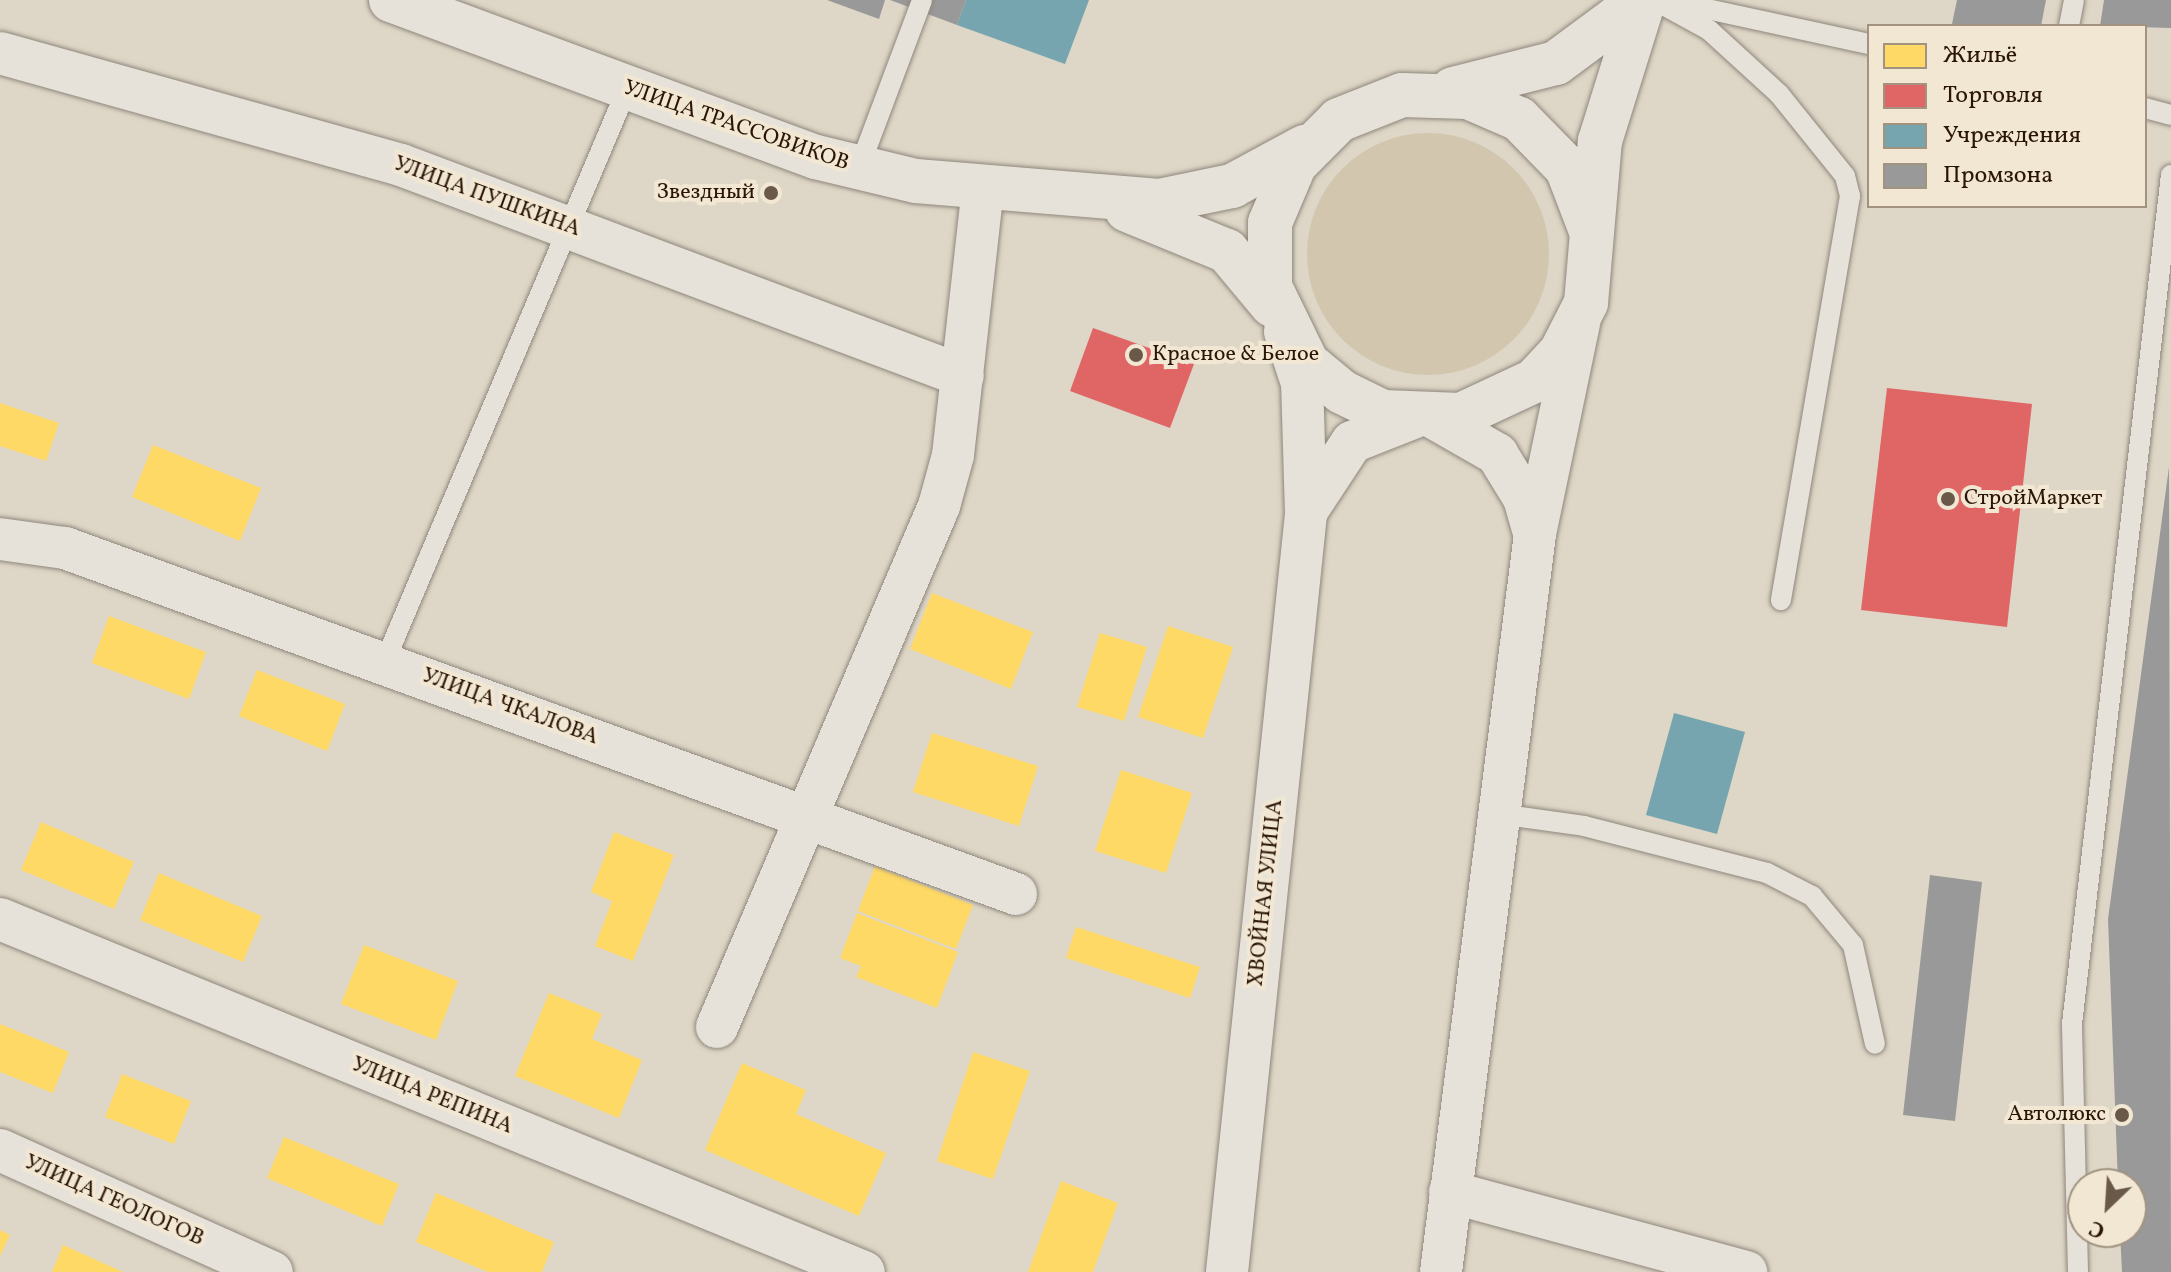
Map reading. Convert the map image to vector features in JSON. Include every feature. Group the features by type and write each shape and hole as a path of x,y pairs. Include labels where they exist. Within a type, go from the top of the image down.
{"main road":[{"name":"УЛИЦА ТРАССОВИКОВ","path":"391,0 627,89 859,168 983,189 1094,201"},
{"path":"1094,201 1159,201 1232,186 1359,109 1414,93 1542,69 1585,47 1642,0"},
{"path":"1094,201 1178,226 1227,251 1329,384 1369,407 1424,418 1487,408 1523,390 1561,352 1581,316 1600,141 1642,0"},
{"path":"1414,93 1468,97 1530,127 1567,168 1591,231"},
{"path":"1280,318 1267,261 1273,210 1288,174 1320,135"}],"street":[{"name":"УЛИЦА ПУШКИНА","path":"0,53 325,139 572,227 963,376"},
{"path":"717,1027 802,815 939,506 963,376 983,189"},
{"path":"1441,1272 1535,534 1581,316"},
{"path":"1280,318 1302,383 1306,514"},
{"path":"1306,514 1320,481 1352,442 1424,418 1497,454 1524,498 1535,534"},
{"name":"ХВОЙНАЯ УЛИЦА","path":"1227,1272 1306,514"},
{"name":"УЛИЦА ЧКАЛОВА","path":"0,539 65,548 385,661 1016,894"},
{"name":"УЛИЦА РЕПИНА","path":"0,919 864,1272"},
{"name":"УЛИЦА ГЕОЛОГОВ","path":"0,1150 272,1272"},
{"path":"1450,1192 1746,1272"}],"lane":[{"path":"859,168 922,0"},
{"path":"1654,0 1709,30 1759,74 1845,176 1850,196 1781,600"},
{"path":"1666,0 1867,44"},
{"path":"2069,24 2074,0"},
{"path":"385,661 572,227 627,89"},
{"path":"2147,109 2171,115"},
{"path":"2078,1272 2072,1024 2171,175"},
{"path":"1499,814 1584,826 1767,873 1812,896 1853,945 1875,1044"}],"shaded area":[{"path":"1428,133 1474,143 1495,154 1513,169 1528,187 1539,208 1549,254 1539,300 1528,321 1513,339 1495,354 1474,365 1428,375 1382,365 1361,354 1343,339 1328,321 1317,300 1307,254 1317,208 1328,187 1343,169 1361,154 1382,143"}],"building: Жильё":[{"path":"0,403 59,423 46,461 0,446"},
{"path":"153,445 261,488 240,541 132,497"},
{"path":"932,593 1033,632 1011,689 910,649"},
{"path":"109,616 206,652 189,699 92,663"},
{"path":"1168,626 1233,647 1203,738 1138,717"},
{"path":"1100,633 1147,647 1124,721 1077,707"},
{"path":"257,670 345,704 327,751 239,716"},
{"path":"932,733 1038,766 1019,826 913,792"},
{"path":"1121,770 1192,793 1166,873 1095,851"},
{"path":"41,822 134,862 114,909 21,870"},
{"path":"614,832 674,855 633,961 595,946 612,901 591,892"},
{"path":"875,866 973,905 956,949 858,911"},
{"path":"159,873 262,916 243,962 140,920"},
{"path":"857,913 958,952 937,1008 856,977 861,966 840,958"},
{"path":"1076,927 1200,967 1190,998 1066,958"},
{"path":"364,945 458,981 436,1040 341,1004"},
{"path":"549,993 602,1014 592,1039 642,1060 619,1118 515,1076"},
{"path":"0,1024 69,1052 53,1093 0,1072"},
{"path":"973,1052 1030,1071 993,1179 937,1161"},
{"path":"742,1063 806,1090 796,1114 886,1153 859,1216 705,1150"},
{"path":"122,1074 191,1101 174,1144 105,1117"},
{"path":"284,1137 399,1184 382,1226 267,1178"},
{"path":"1061,1181 1118,1203 1093,1272 1028,1272"},
{"path":"436,1193 554,1242 542,1272 488,1272 416,1242"},
{"path":"0,1230 10,1235 0,1256"},
{"path":"63,1245 123,1272 52,1272"}],"building: Торговля":[{"path":"1093,328 1194,364 1170,428 1070,391"},
{"path":"1887,388 2032,404 2007,627 1861,610"}],"building: Учреждения":[{"path":"966,0 1089,0 1065,64 957,25"},
{"path":"1674,713 1745,732 1717,834 1646,815"}],"building: Промзона":[{"path":"827,0 885,0 879,19"},
{"path":"890,0 966,0 957,25"},
{"path":"1957,0 2046,0 2041,24 1952,24"},
{"path":"2104,0 2171,0 2171,28 2147,27 2147,24 2100,24"},
{"path":"2169,467 2171,1272 2122,1272 2121,1248 2147,1248 2147,1168 2117,1168 2108,919"},
{"path":"1930,875 1982,882 1955,1121 1903,1115"}],"place":[{"name":"Звездный","path":"771,193"},
{"name":"Красное & Белое","path":"1136,355"},
{"name":"СтройМаркет","path":"1948,499"},
{"name":"Автолюкс","path":"2122,1115"}]}
